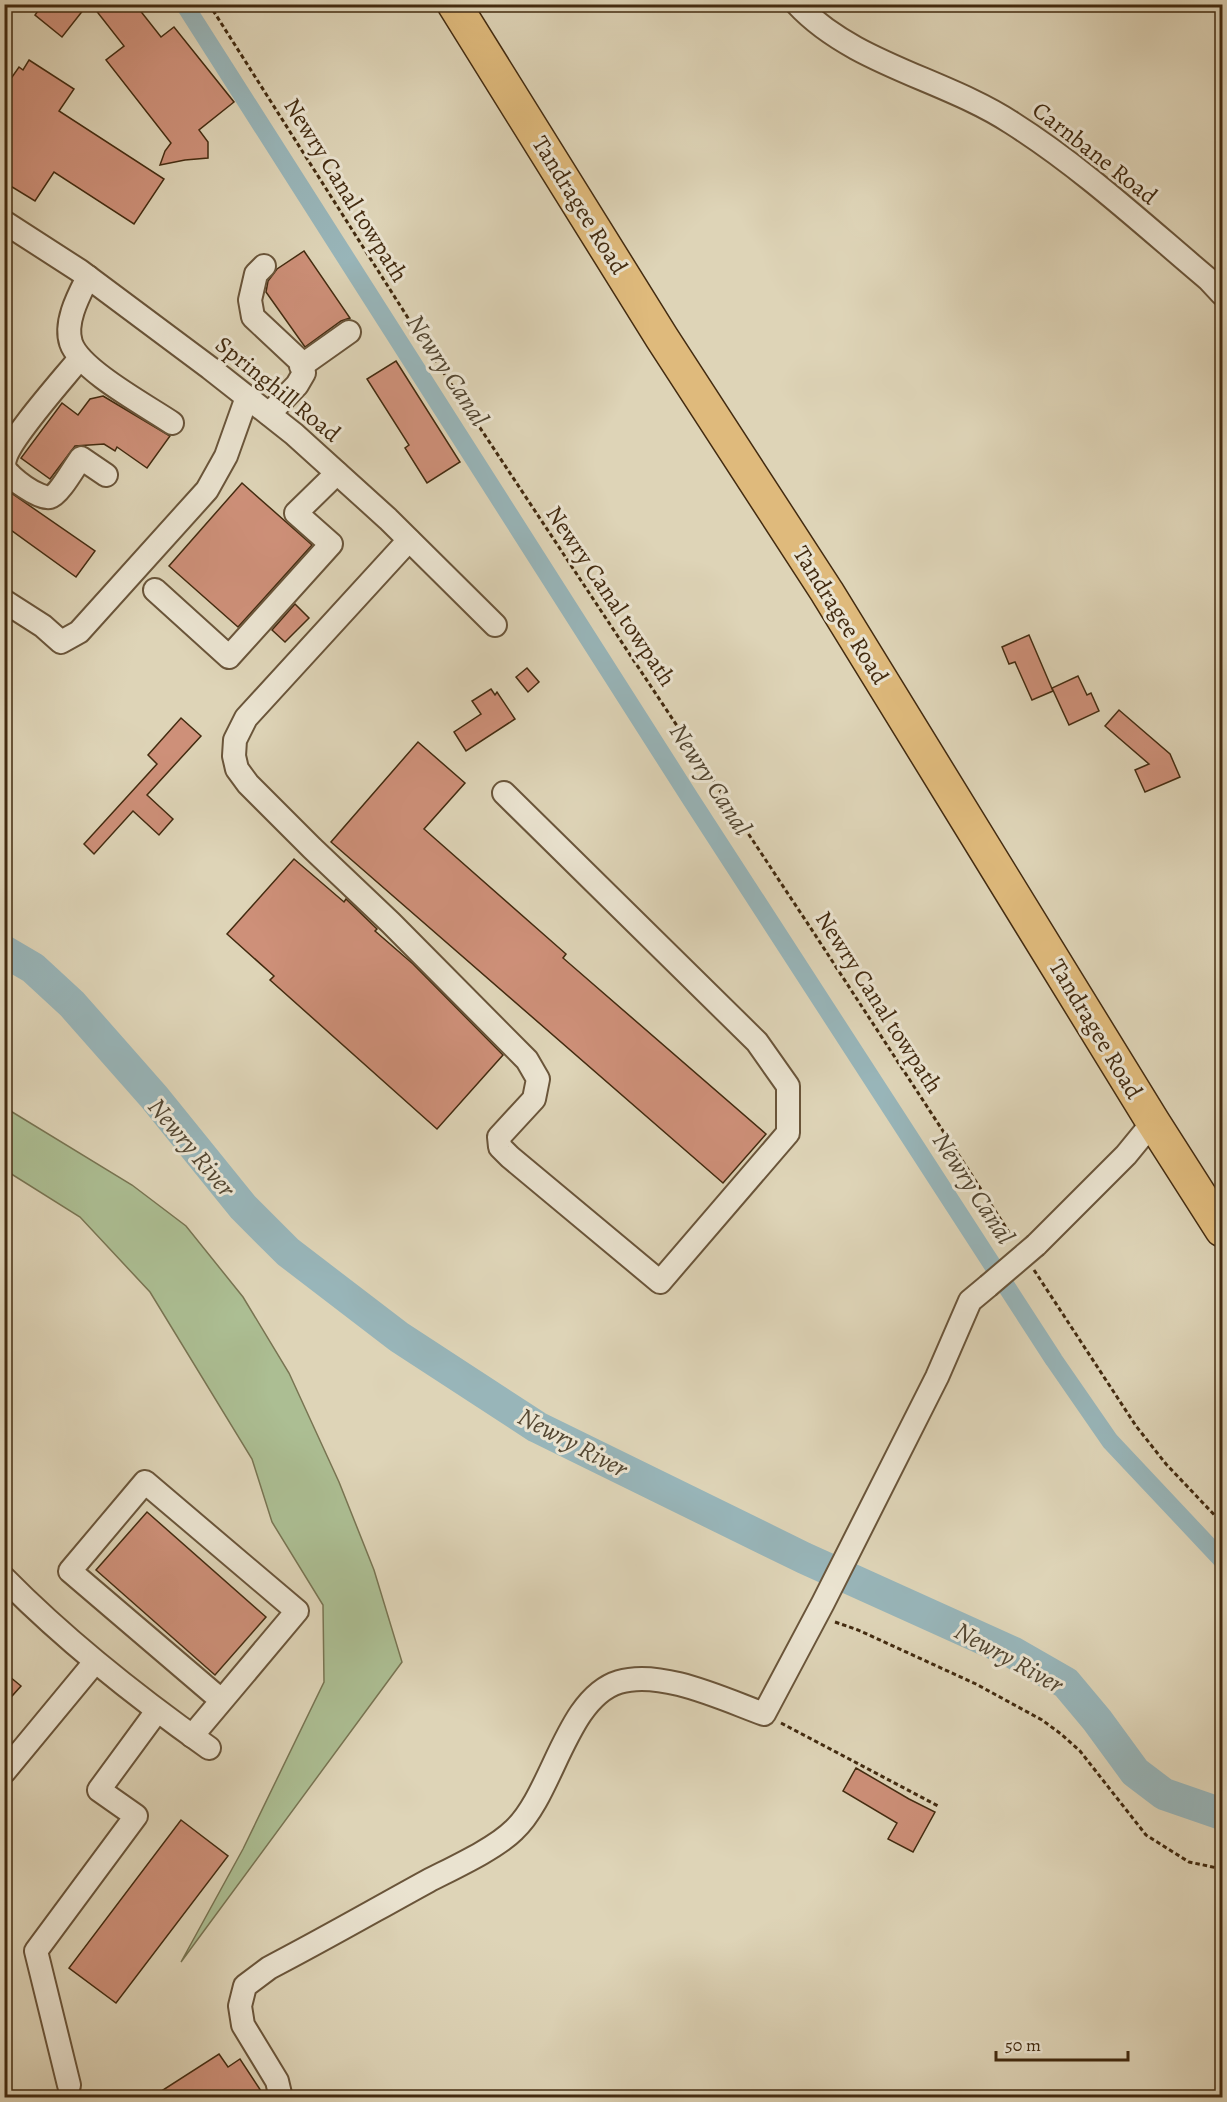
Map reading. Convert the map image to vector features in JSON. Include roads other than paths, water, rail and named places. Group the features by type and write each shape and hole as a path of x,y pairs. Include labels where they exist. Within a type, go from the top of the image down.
{"highway":[{"name":"Tandragee Road","path":"454,4 662,338 827,592 1153,1122 1222,1230"}],"street":[{"name":"Carnbane Road","path":"798,4 839,39 1011,121 1067,161 1208,279 1222,294"},
{"name":"Springhill Road","path":"4,222 88,277 294,434 409,540 495,625"},
{"path":"264,266 256,274 250,300 253,317 300,362 304,373 297,385 269,414"},
{"path":"88,277 75,305 70,327 70,342 80,358 93,370 172,423"},
{"path":"301,366 349,332"},
{"path":"80,358 16,440 5,458 5,468 11,477 35,494 45,498 55,495 81,458 106,475"},
{"path":"4,601 43,626 61,642 79,632 207,490 226,456 247,397"},
{"path":"155,590 230,657 331,544 296,513 337,473"},
{"path":"409,540 246,718 235,740 234,756 237,769 248,784 527,1060 538,1079 534,1099 499,1137 500,1147 660,1282 788,1133 788,1086 757,1042 504,794"},
{"path":"281,2097 277,2081 243,2025 240,2006 245,1986 269,1968 504,1839 532,1807 585,1706 602,1692 619,1682 645,1679 670,1682 764,1714 820,1610 937,1377 970,1301 1126,1155 1153,1122"},
{"path":"4,1578 36,1610 96,1662 157,1711 201,1742 221,1700 297,1611 145,1482 70,1571 221,1700"},
{"path":"4,1773 96,1662"},
{"path":"69,2085 36,1951 136,1816 99,1790 157,1711"}],"waterway":[{"name":"Newry Canal","path":"184,4 690,798 1054,1360 1110,1441 1222,1560"},
{"name":"Newry River","path":"4,951 33,968 72,1004 154,1097 243,1207 288,1252 399,1337 537,1427 804,1558 1012,1652 1066,1683 1097,1720 1135,1772 1164,1794 1222,1814"}]}
